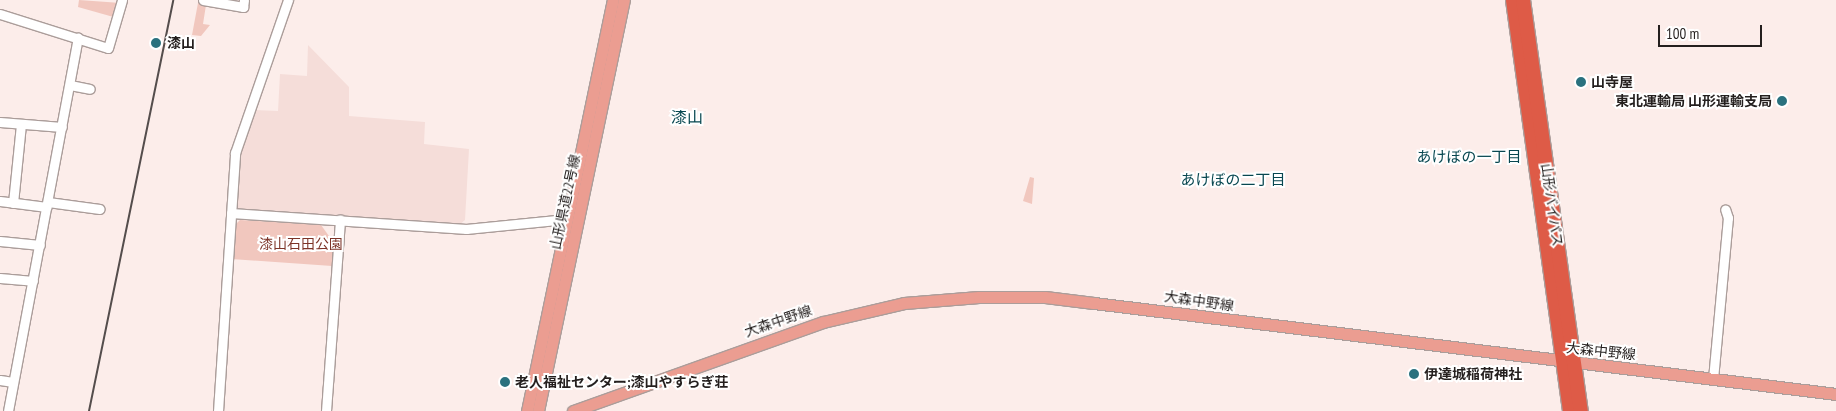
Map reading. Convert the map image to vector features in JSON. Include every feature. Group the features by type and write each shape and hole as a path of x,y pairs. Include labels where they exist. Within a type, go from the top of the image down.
{"highway":[{"path":"1509,0 1523,75"},
{"name":"山形バイパス","path":"1513,0 1523,75 1569,362 1581,411"},
{"name":"山形バイパス","path":"1523,0 1569,362 1570,411"}],"main road":[{"name":"山形県道22号線","path":"528,411 613,0"},
{"name":"山形県道22号線","path":"538,411 624,0"},
{"name":"大森中野線","path":"573,411 823,322 874,308 944,298 1045,297 1836,394"}],"street":[{"path":"0,14 108,48 111,46 122,0"},
{"path":"203,0 243,7 244,0"},
{"path":"218,411 235,153 288,0"},
{"path":"8,411 78,38"},
{"path":"70,85 90,89"},
{"path":"0,122 62,127"},
{"path":"13,203 21,124"},
{"path":"0,201 100,209"},
{"path":"1713,379 1728,218 1725,209"},
{"path":"231,212 466,229 567,220"},
{"path":"326,411 340,220"},
{"path":"0,241 40,245"},
{"path":"0,278 33,281"},
{"path":"0,380 14,382"}],"shaded area":[{"path":"308,45 349,87 349,116 425,122 424,144 469,149 465,220 459,225 234,210 237,154 254,110 278,111 280,74 307,76"}],"green space":[{"path":"79,0 121,3 117,18 78,7"},
{"path":"198,3 206,5 203,24 210,25 201,36 192,35"},
{"path":"1030,177 1034,178 1032,204 1023,201"},
{"name":"漆山石田公園","path":"240,220 321,225 334,243 332,266 231,259 234,226"}],"railway":[{"path":"89,411 173,0"}],"place":[{"name":"漆山","path":"156,43"},
{"name":"山寺屋","path":"1581,82"},
{"name":"東北運輸局 山形運輸支局","path":"1782,101"},
{"name":"伊達城稲荷神社","path":"1414,374"},
{"name":"老人福祉センター;漆山やすらぎ荘","path":"505,382"}],"district":[{"name":"漆山","path":"687,117"},
{"name":"あけぼの一丁目","path":"1469,157"},
{"name":"あけぼの二丁目","path":"1233,180"}]}
